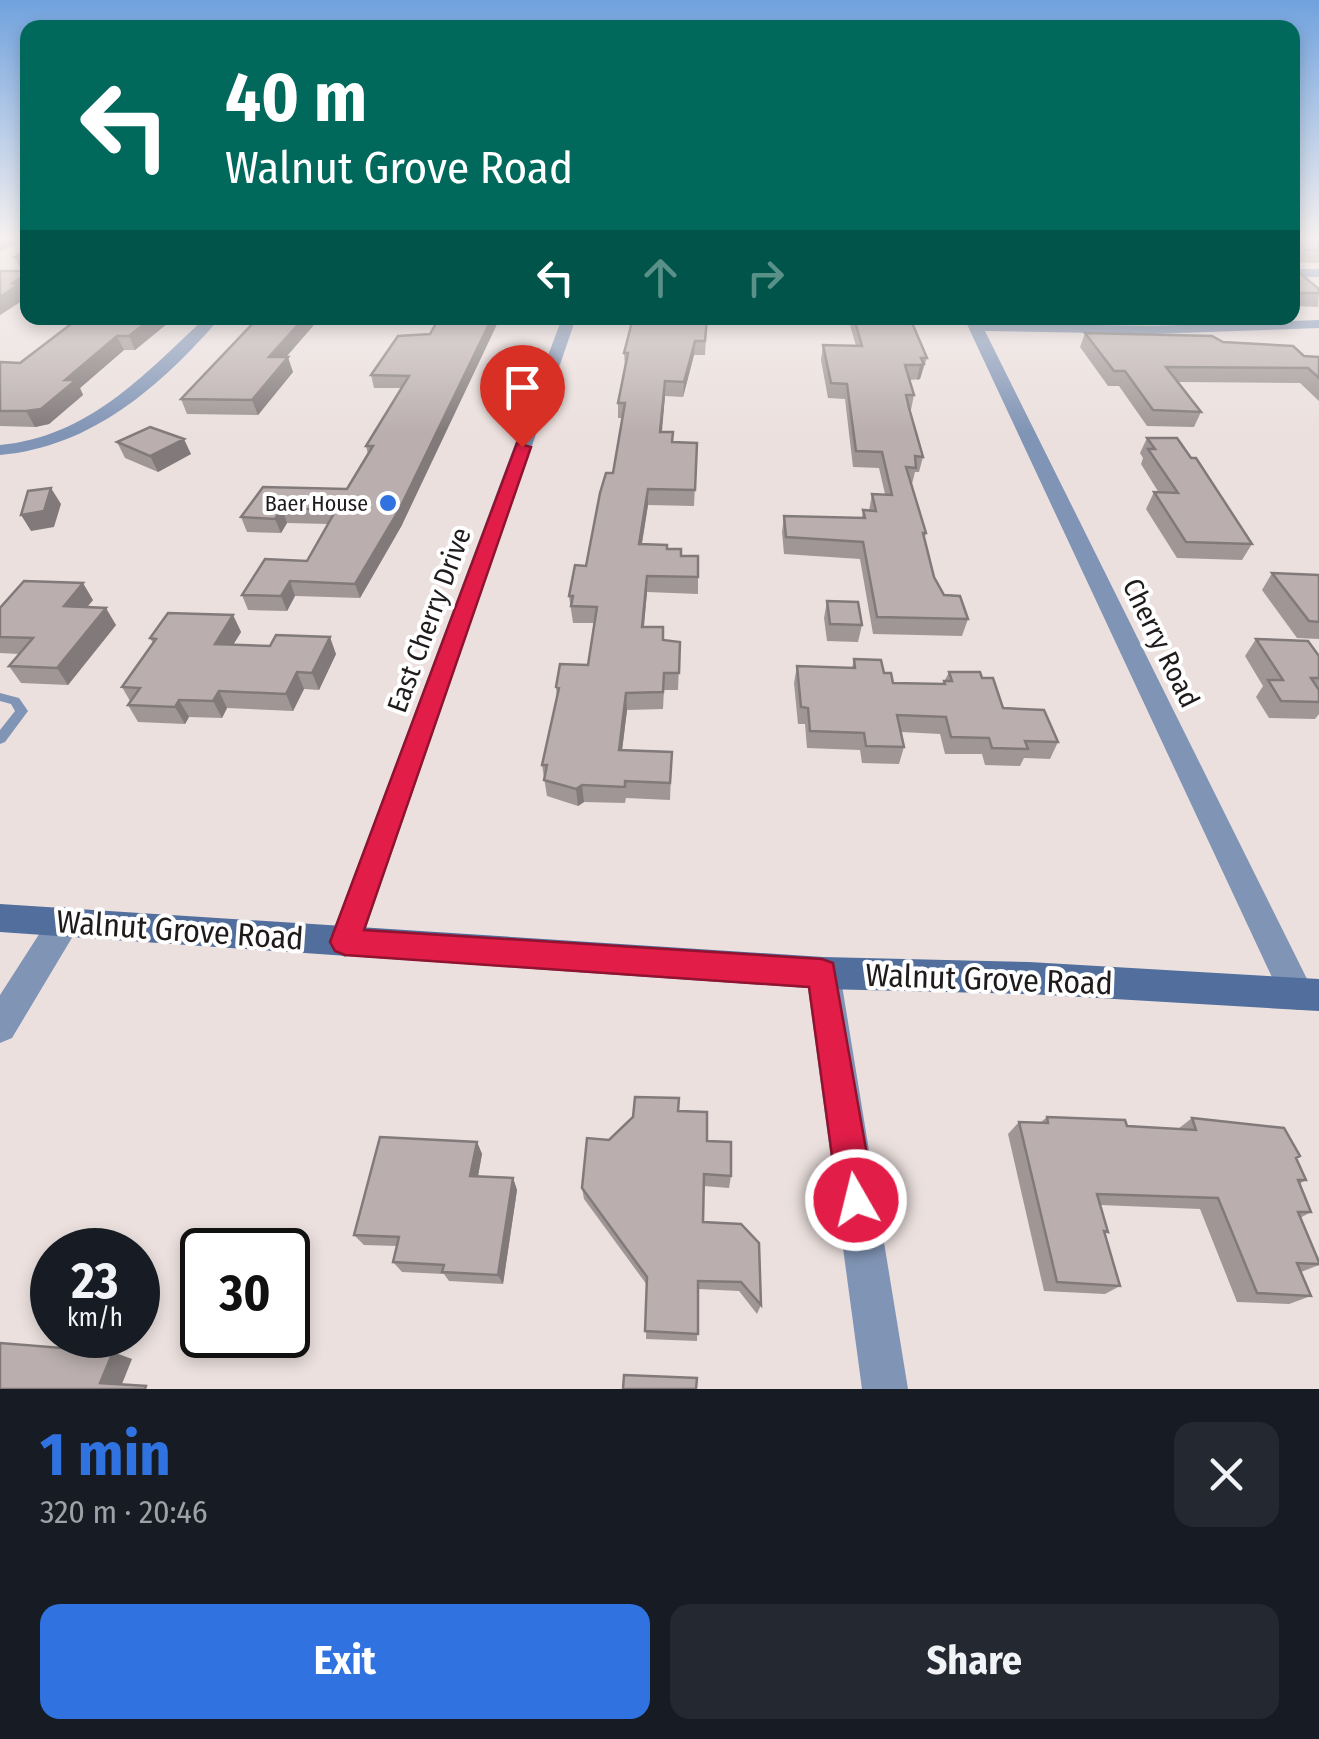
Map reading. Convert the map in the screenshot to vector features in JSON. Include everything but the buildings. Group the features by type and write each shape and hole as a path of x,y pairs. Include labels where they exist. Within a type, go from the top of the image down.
{"main road":[{"name":"Walnut Grove Road","path":"0,918 822,973 1029,978 1308,994"}],"street":[{"path":"0,450 27,451 71,438 109,413 205,325"},
{"name":"East Cherry Drive","path":"345,942 565,325"},
{"name":"Cherry Road","path":"975,325 1308,994"},
{"path":"1041,325 1152,330 1291,325"},
{"path":"0,1026 65,921"},
{"path":"822,973 885,1389"}],"lane":[{"path":"0,697 14,701 22,711 0,739"}],"place":[{"name":"Baer House","path":"388,503"}],"route":[{"path":"522,447 345,942 822,973 856,1200"}]}
